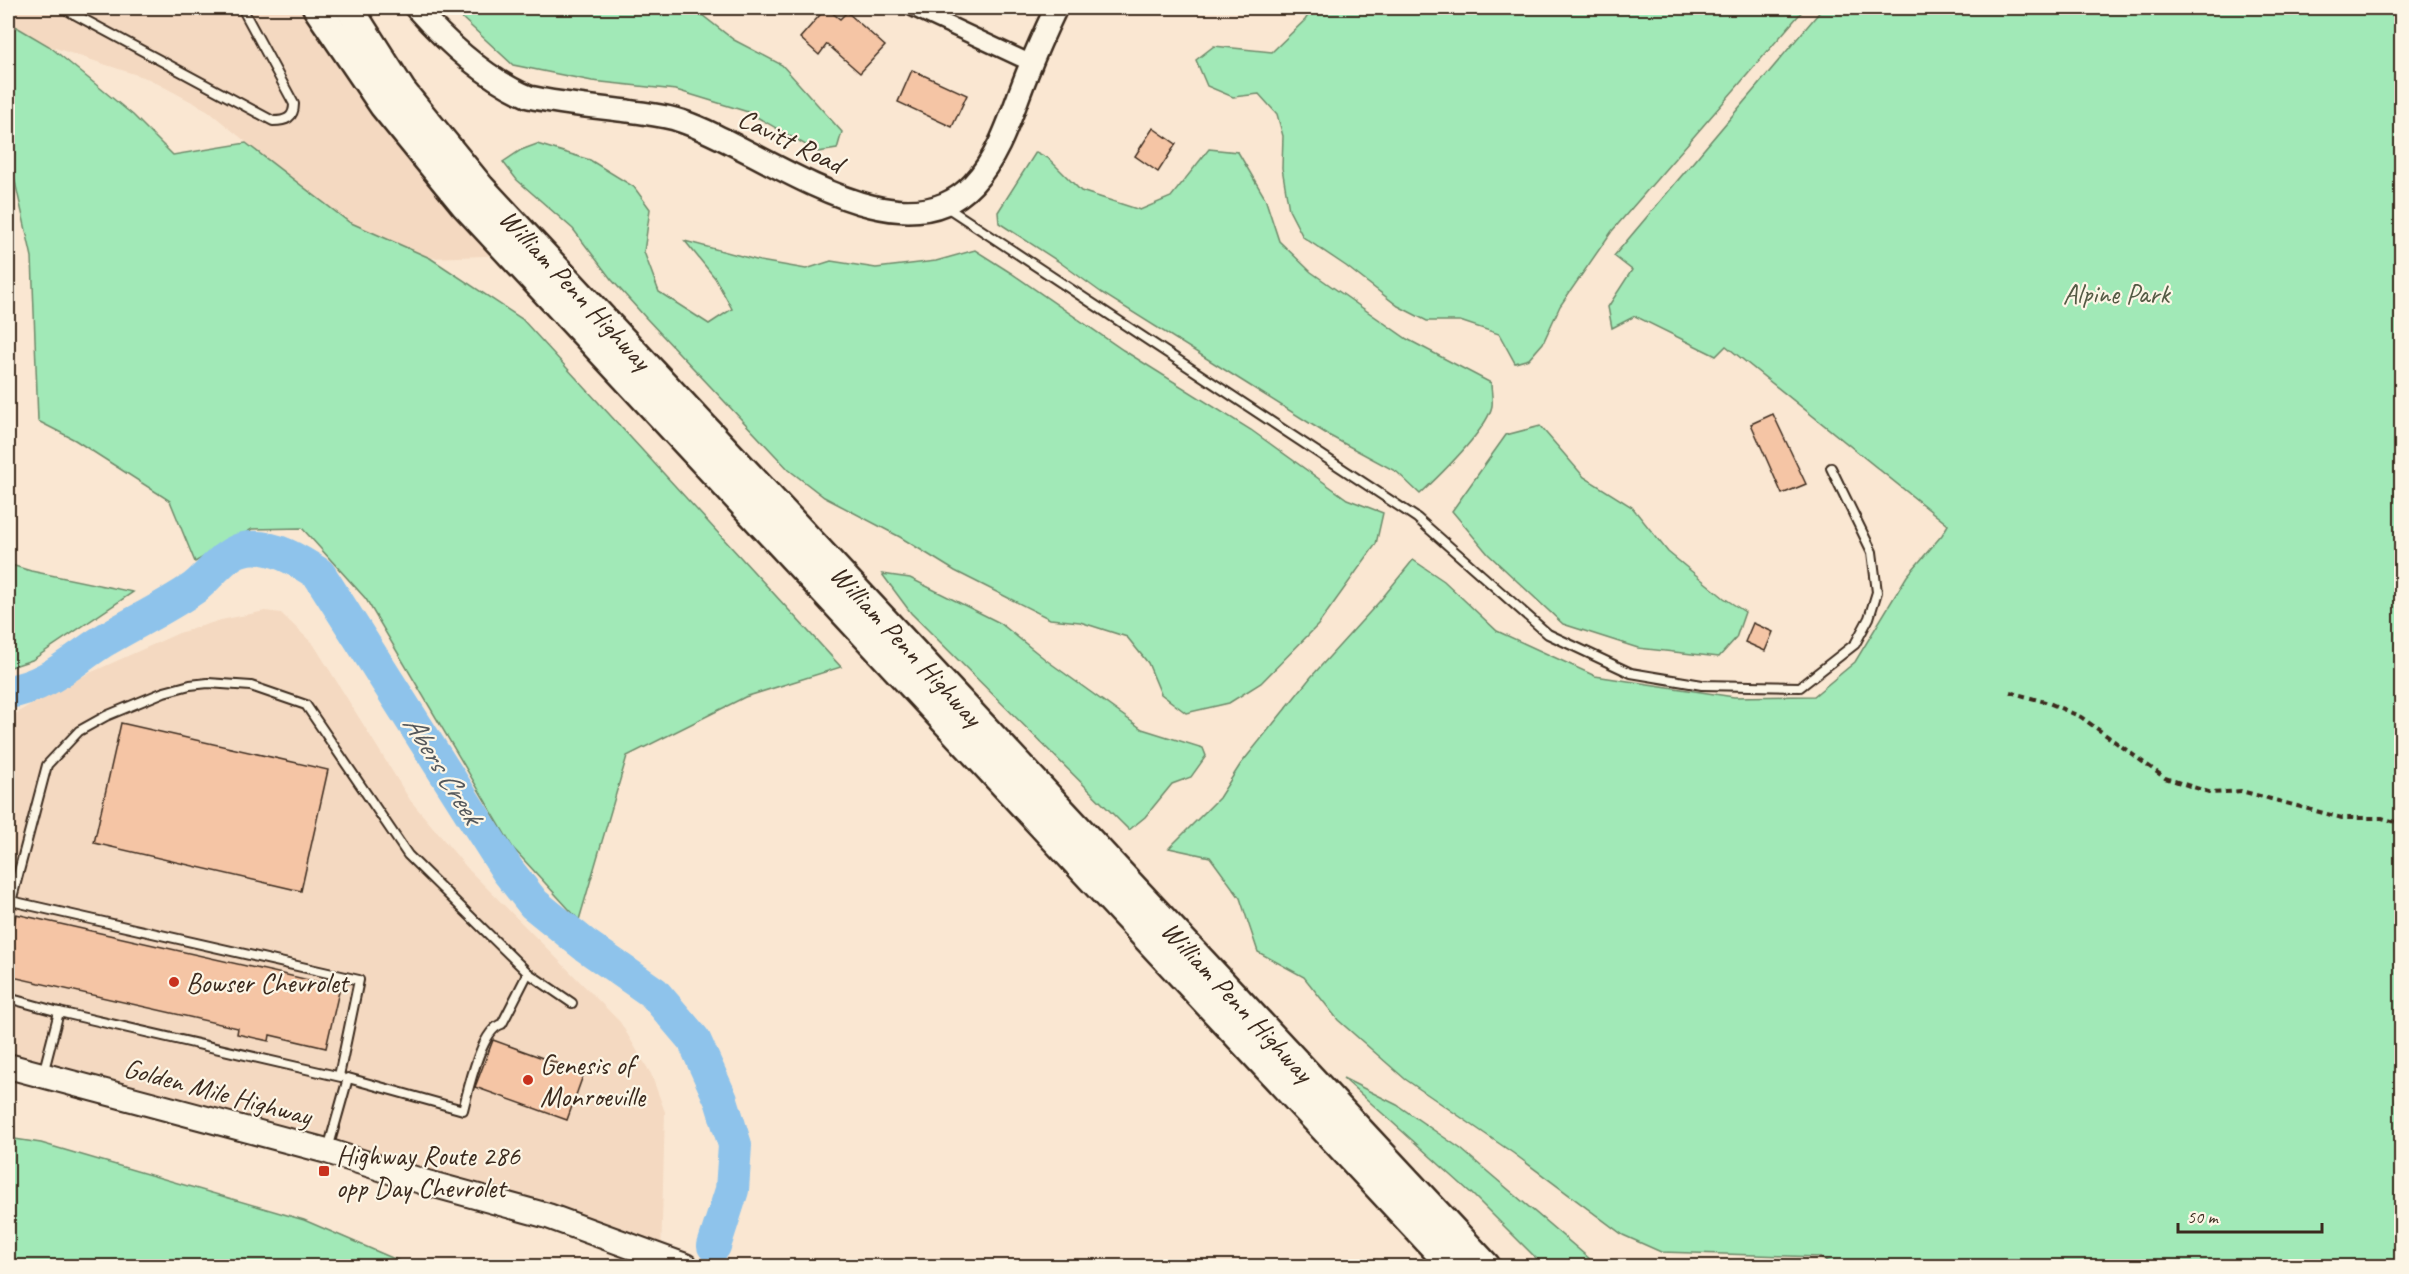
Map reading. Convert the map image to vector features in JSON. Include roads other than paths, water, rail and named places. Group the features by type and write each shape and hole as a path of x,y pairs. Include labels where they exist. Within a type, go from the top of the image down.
{"highway":[{"name":"William Penn Highway","path":"317,8 383,105 464,204 1452,1266"},
{"name":"William Penn Highway","path":"349,8 402,91 481,188 1486,1266"}],"main road":[{"name":"Golden Mile Highway","path":"8,1066 327,1151 424,1182 548,1216 685,1266"}],"street":[{"name":"Cavitt Road","path":"416,8 478,66 512,90 529,97 680,120 834,193 883,210 903,212 922,210 959,196 985,169 998,147 1031,63 1056,8"},
{"path":"913,8 1031,63"}],"lane":[{"path":"64,8 273,121 283,121 290,117 294,111 294,105 242,8"},
{"path":"74,14 90,8"},
{"path":"941,204 1417,518 1548,634 1631,673 1702,684 1800,687 1855,644 1869,618 1877,592 1872,552 1831,468"},
{"path":"8,913 47,765 79,731 116,712 164,692 190,685 208,683 252,686 306,705 408,855 528,973 572,1003"},
{"path":"11,901 359,980 339,1076"},
{"path":"8,999 348,1078 463,1110 472,1075 488,1034 495,1026 502,1024 528,973"},
{"path":"43,1075 59,1012"},
{"path":"327,1151 348,1078"}],"waterway":[{"name":"Abers Creek","path":"8,692 47,679 103,641 194,588 225,559 240,550 258,548 277,551 319,574 508,871 534,904 585,945 654,993 694,1040 721,1100 735,1145 732,1190 714,1246"}],"place":[{"name":"Bowser Chevrolet","path":"174,982"},
{"name":"Genesis of Monroeville","path":"528,1080"},
{"name":"Highway Route 286 opp Day Chevrolet","path":"324,1171"}],"park label":[{"name":"Alpine Park","path":"2116,293"}]}
